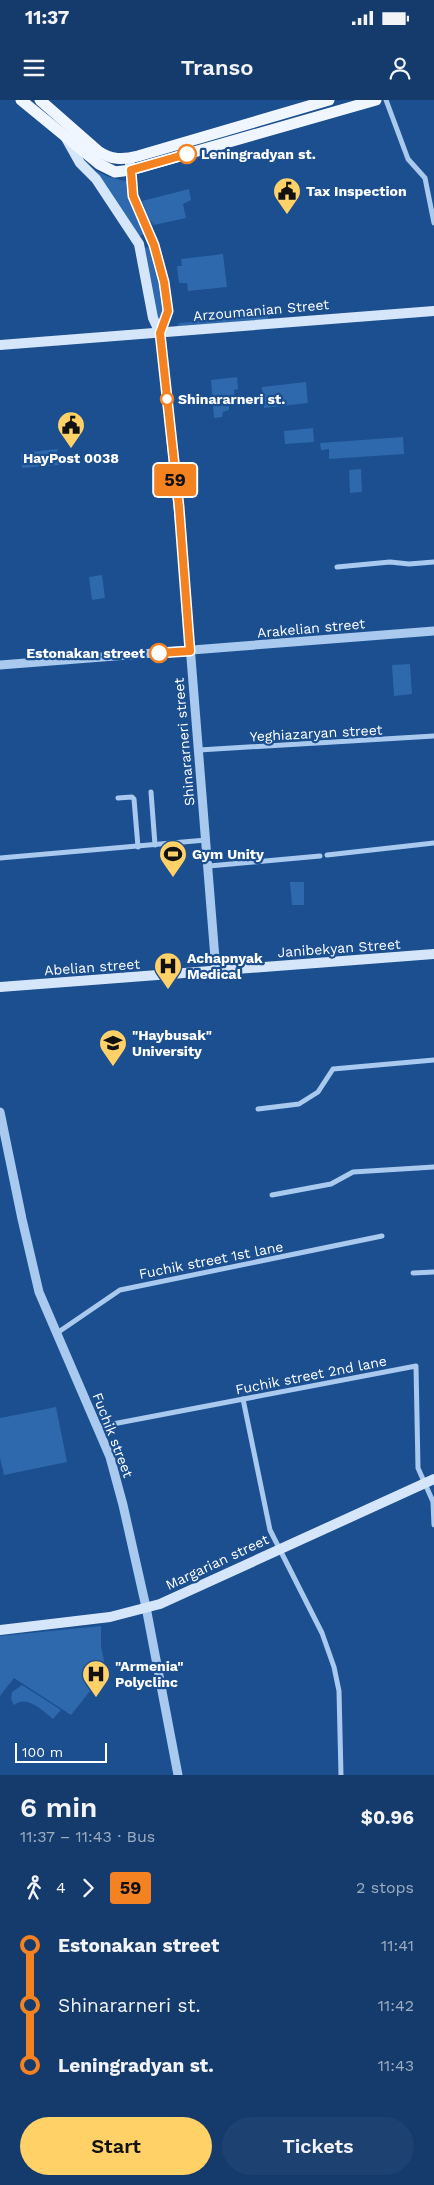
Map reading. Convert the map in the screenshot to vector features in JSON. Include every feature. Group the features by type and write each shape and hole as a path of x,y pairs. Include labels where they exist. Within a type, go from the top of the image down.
{"main road":[{"path":"21,100 107,169 116,172 131,170 376,100"},
{"path":"40,100 103,155 114,159 128,158 330,100"},
{"name":"Shinararneri street","path":"64,135 80,163 96,179 139,244 153,318 160,333"},
{"name":"Shinararneri street","path":"128,158 133,196 154,245 164,282 168,311 160,333"},
{"name":"Arzoumanian Street","path":"0,345 434,311"},
{"name":"Janibekyan Street","path":"216,971 434,954"},
{"name":"Abelian street","path":"0,988 216,971"},
{"name":"Margarian street","path":"0,1630 110,1617 146,1608 429,1480"},
{"name":"Margarian street","path":"0,1625 110,1615 146,1608"}],"street":[{"path":"386,100 408,159 425,178 434,223"},
{"name":"Shinararneri street","path":"160,333 179,507 216,971"},
{"path":"337,567 390,562 409,564 434,562"},
{"name":"Arakelian street","path":"190,651 434,632"},
{"path":"0,665 190,651"},
{"name":"Yeghiazaryan street","path":"199,750 434,736"},
{"path":"151,792 155,844"},
{"path":"118,798 132,797 134,799 138,847"},
{"path":"0,858 207,840"},
{"path":"209,866 434,844"},
{"path":"258,1109 296,1106 318,1092 328,1075 336,1068 434,1060"},
{"name":"Fuchik street","path":"0,1112 39,1292 110,1457 123,1505 146,1608 178,1775"},
{"path":"272,1195 331,1184 353,1172 434,1167"},
{"name":"Fuchik street 1st lane","path":"56,1334 120,1290 382,1236"},
{"path":"413,1273 434,1272"},
{"name":"Fuchik street 2nd lane","path":"96,1427 416,1366 418,1468 429,1480"},
{"path":"243,1399 270,1530 322,1633 334,1667 339,1690 342,1775"},
{"path":"429,1480 434,1523"}],"shaded area":[{"path":"96,171 109,177 129,182 144,234 140,236 138,234"},
{"path":"189,189 191,200 183,204 186,218 154,225 148,218 142,201"},
{"path":"148,247 155,259 160,279 165,316 161,320 156,317 144,248"},
{"path":"223,254 227,287 188,291 187,283 179,283 177,266 182,266 181,259"},
{"path":"268,315 268,319 176,327 179,323"},
{"path":"237,377 238,389 234,390 235,406 229,406 229,410 223,412 222,417 214,418 211,380"},
{"path":"306,382 308,403 264,408 262,387"},
{"path":"313,428 314,442 285,444 284,431"},
{"path":"403,437 404,454 329,459 329,449 321,450 320,443"},
{"path":"57,449 59,465 22,468 21,453"},
{"path":"361,469 362,492 350,493 349,470"},
{"path":"102,575 105,598 92,600 89,577"},
{"path":"410,664 412,694 394,696 392,665"},
{"path":"290,882 304,882 304,905 292,905"},
{"path":"56,1407 67,1462 4,1475 0,1458 0,1418"},
{"path":"101,1626 101,1646 106,1671 71,1715 14,1678 0,1696 0,1636"},
{"path":"22,1685 61,1710 53,1719 29,1702 19,1702 14,1705 11,1699 12,1692"}],"bus line":[{"name":"59","path":"159,653 190,651 179,507 160,333 167,319 168,311 164,282 154,245 133,196 131,170 187,154"}],"place":[{"name":"Leningradyan st.","path":"187,154"},
{"name":"Tax Inspection","path":"287,215"},
{"name":"Shinararneri st.","path":"167,399"},
{"name":"HayPost 0038","path":"71,449"},
{"name":"Estonakan street","path":"159,653"},
{"name":"Gym Unity","path":"173,878"},
{"name":"Achapnyak Medical","path":"168,990"},
{"name":"\"Haybusak\" University","path":"113,1067"},
{"name":"\"Armenia\" Polyclinc","path":"96,1698"}]}
